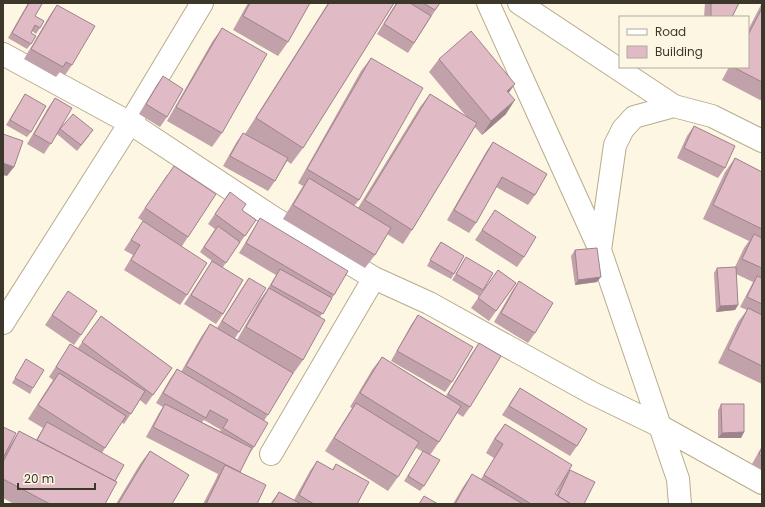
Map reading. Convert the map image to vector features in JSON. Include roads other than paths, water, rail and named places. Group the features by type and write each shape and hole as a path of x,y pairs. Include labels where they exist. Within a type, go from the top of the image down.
{"street":[{"path":"3,323 130,123 202,3"},
{"path":"488,3 600,250 678,479 680,504"},
{"path":"519,3 674,106 712,116 762,141"},
{"path":"5,60 130,123 274,218 374,278 429,303 592,393 660,426 762,483"},
{"path":"600,250 615,145 623,129 634,117 674,106"},
{"path":"271,454 374,278"}]}
